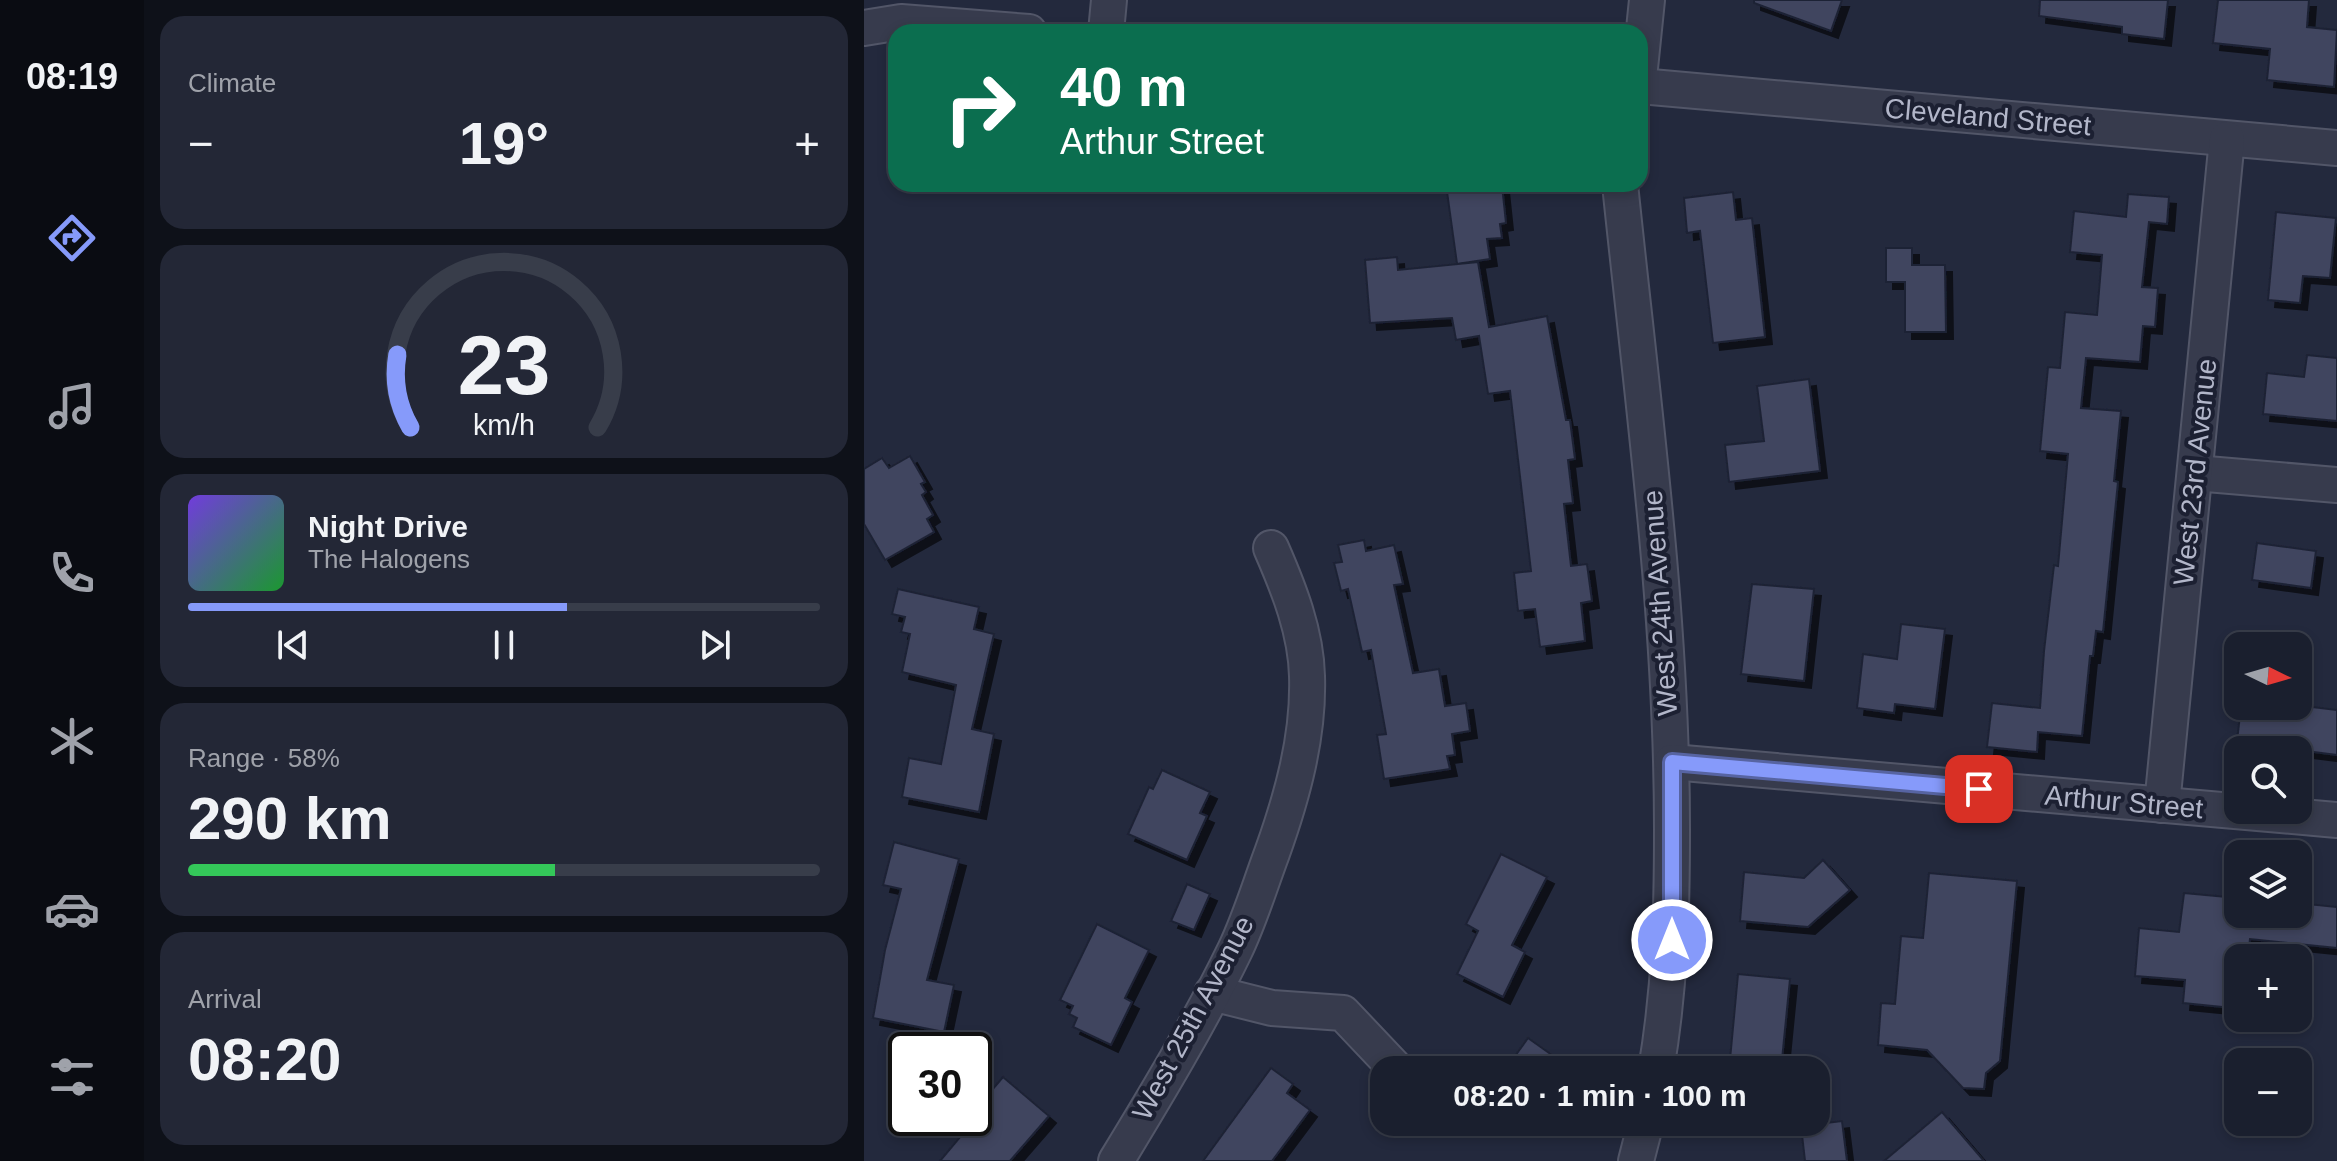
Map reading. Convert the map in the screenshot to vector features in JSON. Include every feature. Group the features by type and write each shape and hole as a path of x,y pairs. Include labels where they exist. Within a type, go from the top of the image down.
{"street":[{"path":"1107,24 1109,0"},
{"path":"1645,24 1647,0"},
{"path":"864,28 888,24"},
{"path":"889,24 927,24"},
{"name":"Cleveland Street","path":"1648,87 2337,148"},
{"name":"West 23rd Avenue","path":"2162,805 2227,139"},
{"name":"West 24th Avenue","path":"1621,192 1665,615 1672,762 1672,940 1658,1056"},
{"path":"2195,473 2337,485"},
{"name":"West 25th Avenue","path":"1116,1161 1236,948 1281,829 1300,762 1307,716 1307,674 1301,633 1289,589 1271,548"},
{"name":"Arthur Street","path":"1672,762 2337,820"},
{"path":"1212,993 1272,1008 1343,1013 1384,1056"},
{"path":"1636,1161 1642,1136"}],"building":[{"path":"1754,0 1842,0 1831,31 1754,3"},
{"path":"2040,0 2168,0 2164,39 2122,34 2122,27 2039,16"},
{"path":"2218,0 2309,0 2307,27 2337,30 2334,87 2267,80 2270,49 2213,43"},
{"path":"1447,192 1503,192 1506,223 1500,224 1502,238 1487,239 1490,259 1457,264"},
{"path":"1733,192 1736,220 1752,218 1765,337 1713,343 1700,231 1687,233 1684,198"},
{"path":"2128,194 2169,197 2167,224 2149,222 2142,287 2158,288 2155,327 2143,326 2140,362 2086,358 2081,408 2121,411 2114,481 2118,482 2103,632 2096,631 2093,656 2090,656 2082,736 2038,732 2037,752 1987,747 1992,703 2040,708 2068,454 2040,451 2048,367 2060,368 2065,312 2097,315 2102,255 2070,252 2074,211 2126,217"},
{"path":"2276,212 2336,218 2330,278 2303,276 2300,303 2268,300"},
{"path":"1886,248 1912,248 1912,265 1945,265 1946,332 1905,332 1905,282 1886,282"},
{"path":"1397,257 1398,270 1478,262 1489,327 1547,316 1566,420 1570,420 1575,459 1568,460 1573,503 1564,504 1571,566 1587,564 1592,601 1581,603 1585,641 1540,647 1535,609 1518,611 1514,573 1531,571 1510,391 1488,394 1479,336 1456,340 1452,318 1370,323 1365,260"},
{"path":"2307,355 2337,358 2337,421 2263,414 2267,373 2304,377"},
{"path":"1809,379 1820,471 1729,482 1725,445 1764,441 1757,386"},
{"path":"910,456 925,482 921,484 926,492 922,495 933,515 927,519 934,532 885,560 864,524 864,469 882,458 889,468"},
{"path":"1364,540 1366,551 1394,545 1403,584 1394,585 1413,673 1439,669 1445,706 1466,703 1470,731 1452,734 1455,755 1447,756 1450,769 1384,779 1377,735 1386,734 1371,650 1362,652 1348,589 1341,591 1334,563 1342,562 1338,545"},
{"path":"2257,543 2316,551 2311,588 2252,580"},
{"path":"1752,584 1814,589 1804,681 1741,674"},
{"path":"898,589 979,607 974,629 994,634 972,729 994,734 979,812 902,797 909,758 941,764 956,685 902,672 910,634 901,632 905,617 892,614"},
{"path":"1901,624 1945,629 1935,709 1895,704 1894,713 1857,708 1863,654 1897,659"},
{"path":"2312,707 2337,710 2337,755 2312,752 2312,736 2238,736 2239,720 2312,720"},
{"path":"1162,770 1210,792 1200,813 1207,816 1187,860 1128,834 1149,787 1153,789"},
{"path":"894,842 959,859 927,980 954,985 944,1032 873,1018 885,950 901,889 883,885"},
{"path":"1501,854 1547,877 1512,945 1525,952 1503,997 1457,974 1478,931 1466,924"},
{"path":"1823,860 1850,890 1808,927 1740,921 1744,872 1804,878"},
{"path":"1929,873 2017,881 2000,1061 1986,1073 1984,1089 1963,1088 1927,1050 1878,1045 1881,1003 1895,1004 1901,936 1923,938"},
{"path":"1187,884 1210,894 1194,930 1171,921"},
{"path":"2184,893 2224,897 2224,928 2312,928 2312,904 2337,907 2337,948 2250,939 2249,944 2224,944 2224,1007 2183,1003 2185,980 2135,976 2139,928 2179,932"},
{"path":"1097,924 1149,950 1125,998 1132,1002 1111,1045 1073,1027 1077,1018 1069,1014 1073,1006 1060,1000"},
{"path":"1738,974 1790,979 1782,1056 1730,1056"},
{"path":"1528,1038 1553,1056 1515,1056"},
{"path":"1271,1068 1293,1084 1287,1093 1310,1110 1272,1161 1203,1161"},
{"path":"1003,1077 1049,1116 1010,1161 940,1161 961,1136 992,1136 992,1090"},
{"path":"1942,1112 1984,1161 1884,1161"},
{"path":"1842,1121 1847,1161 1805,1161 1802,1136 1830,1136 1830,1122"}],"route":[{"path":"1672,940 1672,762 1979,789"}]}
